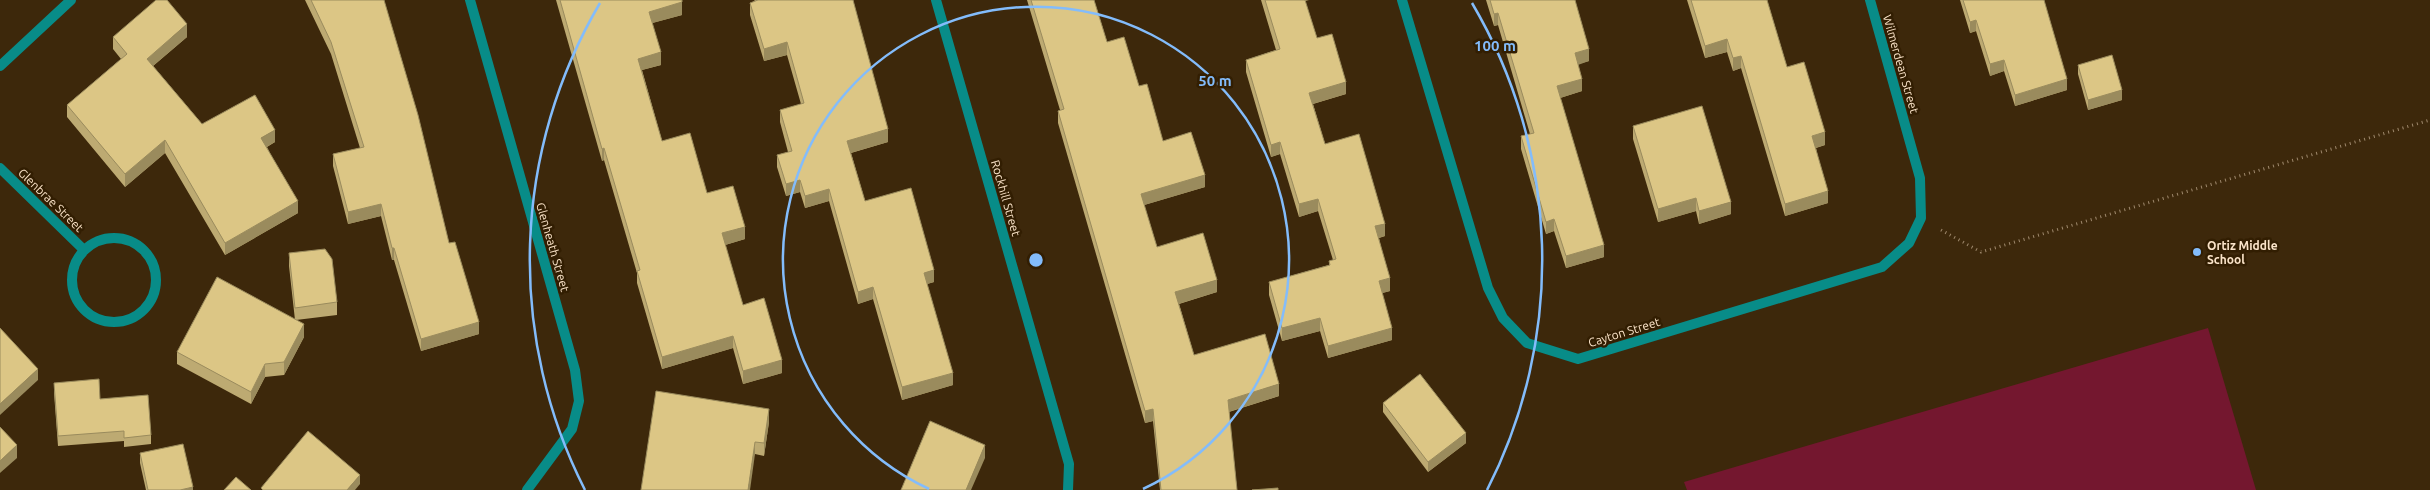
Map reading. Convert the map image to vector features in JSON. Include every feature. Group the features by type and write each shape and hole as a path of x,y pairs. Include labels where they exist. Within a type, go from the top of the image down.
{"street":[{"path":"0,66 71,0"},
{"name":"Glenheath Street","path":"470,0 575,370 579,401 572,429 527,490"},
{"name":"Rockhill Street","path":"936,0 1069,464 1068,490"},
{"name":"Cayton Street","path":"1402,0 1488,288 1503,318 1528,343 1578,359 1882,267 1909,243 1921,218 1920,178 1908,135"},
{"name":"Wilmerdean Street","path":"1870,0 1908,135"},
{"name":"Glenbrae Street","path":"0,168 84,250"},
{"name":"Glenbrae Street","path":"114,238 130,241 144,250 154,264 157,280 154,297 145,311 131,320 115,323 98,320 84,311 75,297 72,281 75,264 84,250 97,241 114,238"}],"path":[{"path":"1921,218 1981,252 2430,120"}],"shaded area":[{"path":"2208,328 2256,490 1687,490 1684,482"}],"building":[{"path":"156,0 167,0 187,24 147,59 202,124 255,95 275,130 261,138 298,201 225,243 165,140 125,174 67,105 127,54 113,37"},
{"path":"311,0 384,0 418,115 449,243 455,242 479,322 421,339 394,248 392,248 381,204 348,212 333,154 364,147 331,42"},
{"path":"560,0 682,0 682,2 649,12 661,52 638,59 662,141 690,133 707,193 733,186 745,227 722,233 743,305 764,298 782,360 743,371 733,336 662,357 637,271 640,270 604,148 602,149"},
{"path":"758,0 853,0 888,129 847,141 865,201 911,188 934,270 924,273 953,373 902,387 873,287 858,292 829,189 805,196 800,180 786,184 777,155 792,151 780,110 804,103 787,42 764,49 750,3"},
{"path":"1031,0 1094,0 1107,42 1124,37 1139,86 1147,84 1163,141 1191,132 1205,175 1141,194 1157,247 1203,233 1217,280 1175,292 1194,355 1265,334 1279,384 1228,400 1237,490 1161,490 1153,409 1145,411 1058,111 1064,109"},
{"path":"1265,0 1305,0 1317,38 1332,34 1346,82 1309,93 1325,144 1359,134 1385,224 1375,226 1390,278 1379,281 1392,328 1328,346 1320,318 1282,328 1269,282 1330,265 1329,261 1336,259 1318,199 1299,204 1280,142 1271,145 1246,60 1280,49"},
{"path":"1490,0 1575,0 1589,49 1575,53 1582,79 1557,86 1604,245 1566,256 1554,219 1546,222 1521,136 1534,133 1498,13 1494,14"},
{"path":"1691,0 1767,0 1787,67 1804,62 1825,132 1812,136 1828,191 1785,204 1741,56 1733,58 1727,39 1705,46"},
{"path":"1963,0 2044,0 2067,79 2015,95 2004,60 1990,64 1976,20 1970,22"},
{"path":"2112,55 2122,90 2088,100 2078,65"},
{"path":"1702,106 1731,202 1699,211 1696,198 1658,209 1633,126"},
{"path":"325,249 332,259 337,302 295,308 289,253"},
{"path":"217,277 304,324 284,362 265,364 251,392 177,352"},
{"path":"0,328 38,369 0,404"},
{"path":"1420,374 1466,433 1428,462 1383,403"},
{"path":"99,379 100,399 148,395 151,435 124,438 124,431 58,436 54,383"},
{"path":"656,391 769,409 764,443 755,442 748,490 641,490"},
{"path":"930,421 985,445 966,490 901,490"},
{"path":"0,427 17,445 0,461"},
{"path":"308,431 360,475 347,490 263,490 261,488"},
{"path":"183,444 193,487 180,490 148,490 140,453"},
{"path":"236,477 251,490 224,490"},
{"path":"1278,488 1278,490 1252,490"}],"place":[{"name":"Ortiz Middle School","path":"2197,252"}]}
